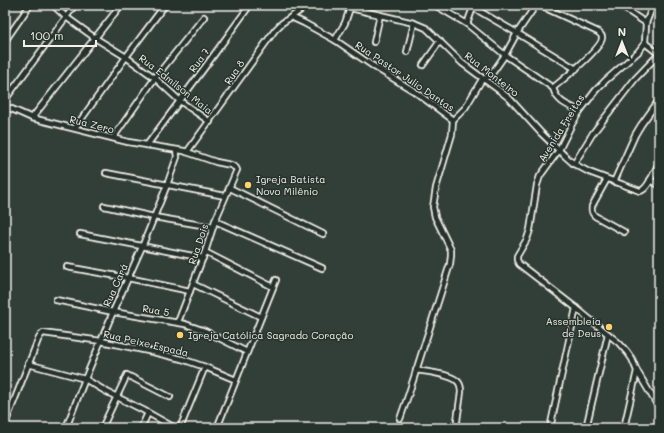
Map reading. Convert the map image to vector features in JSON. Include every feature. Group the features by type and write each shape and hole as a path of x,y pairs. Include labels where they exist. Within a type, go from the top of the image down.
{"street":[{"path":"5,41 30,5"},
{"name":"Rua Edmilson Maia","path":"53,5 66,17 95,38 126,57 154,78 180,101 210,122"},
{"path":"5,100 75,5"},
{"path":"32,118 121,5"},
{"path":"75,128 165,5"},
{"name":"Rua 7","path":"147,145 250,5"},
{"name":"Rua 8","path":"177,157 186,152 210,122 275,30 282,23 301,10 304,5"},
{"name":"Rua Monteiro","path":"338,5 414,23 426,28 462,63 510,99 541,133 574,164 589,172 637,191 644,190 650,180"},
{"path":"465,5 474,7 576,69"},
{"path":"453,120 465,108 478,85 491,74 505,55 517,33 536,5"},
{"path":"540,5 598,32 602,38 601,42 588,57 553,88"},
{"path":"619,5 646,23"},
{"path":"574,164 593,133 625,91 659,54 645,43 646,23 653,5"},
{"path":"439,6 467,24 505,55 553,88 555,94 564,103 580,111"},
{"path":"467,24 474,7"},
{"path":"335,40 345,23 350,8"},
{"path":"374,42 380,15"},
{"path":"112,138 154,78 204,17"},
{"name":"Rua Pastor Julio Dantas","path":"291,17 304,22 335,40 373,66 414,91 453,120 452,134 436,188 433,207 434,217 451,250 451,256 446,277 400,419"},
{"path":"408,52 414,23"},
{"path":"423,65 440,41"},
{"name":"Avenida Freitas","path":"576,308 519,264 517,257 530,230 537,185 540,176 560,150 572,124 596,90 638,52 645,43"},
{"path":"614,182 635,135 659,100"},
{"name":"Rua Zero","path":"5,106 32,118 112,138 186,152 235,167 237,169 236,172"},
{"name":"Rua Cará","path":"66,428 85,379 167,185 177,157 176,150"},
{"path":"659,163 650,180 659,185"},
{"name":"Rua Dois","path":"178,322 203,258 213,227 236,172"},
{"path":"106,173 225,196"},
{"path":"607,179 591,210 595,216 624,232"},
{"path":"230,188 323,234"},
{"path":"104,206 154,217 213,227"},
{"path":"216,221 322,268"},
{"path":"80,234 203,258"},
{"path":"205,252 273,287"},
{"path":"67,267 190,291"},
{"path":"217,428 276,280"},
{"path":"193,284 261,317"},
{"name":"Rua 5","path":"56,300 113,312 178,322 205,331 247,352"},
{"path":"550,428 576,308 608,334 627,352 659,408"},
{"name":"Rua Peixe Espada","path":"28,364 43,333 101,341 182,359 236,380"},
{"path":"586,428 608,334"},
{"path":"5,424 28,364 85,379 175,428"},
{"path":"180,428 205,367"},
{"path":"416,370 450,377 460,383 461,392 456,428"},
{"path":"624,428 637,371"},
{"path":"102,428 127,375 170,397"},
{"path":"141,428 148,413"}],"place":[{"name":"Igreja Batista Novo Milênio","path":"248,185"},
{"name":"Assembleia de Deus","path":"609,327"},
{"name":"Igreja Católica Sagrado Coração","path":"180,335"}]}
